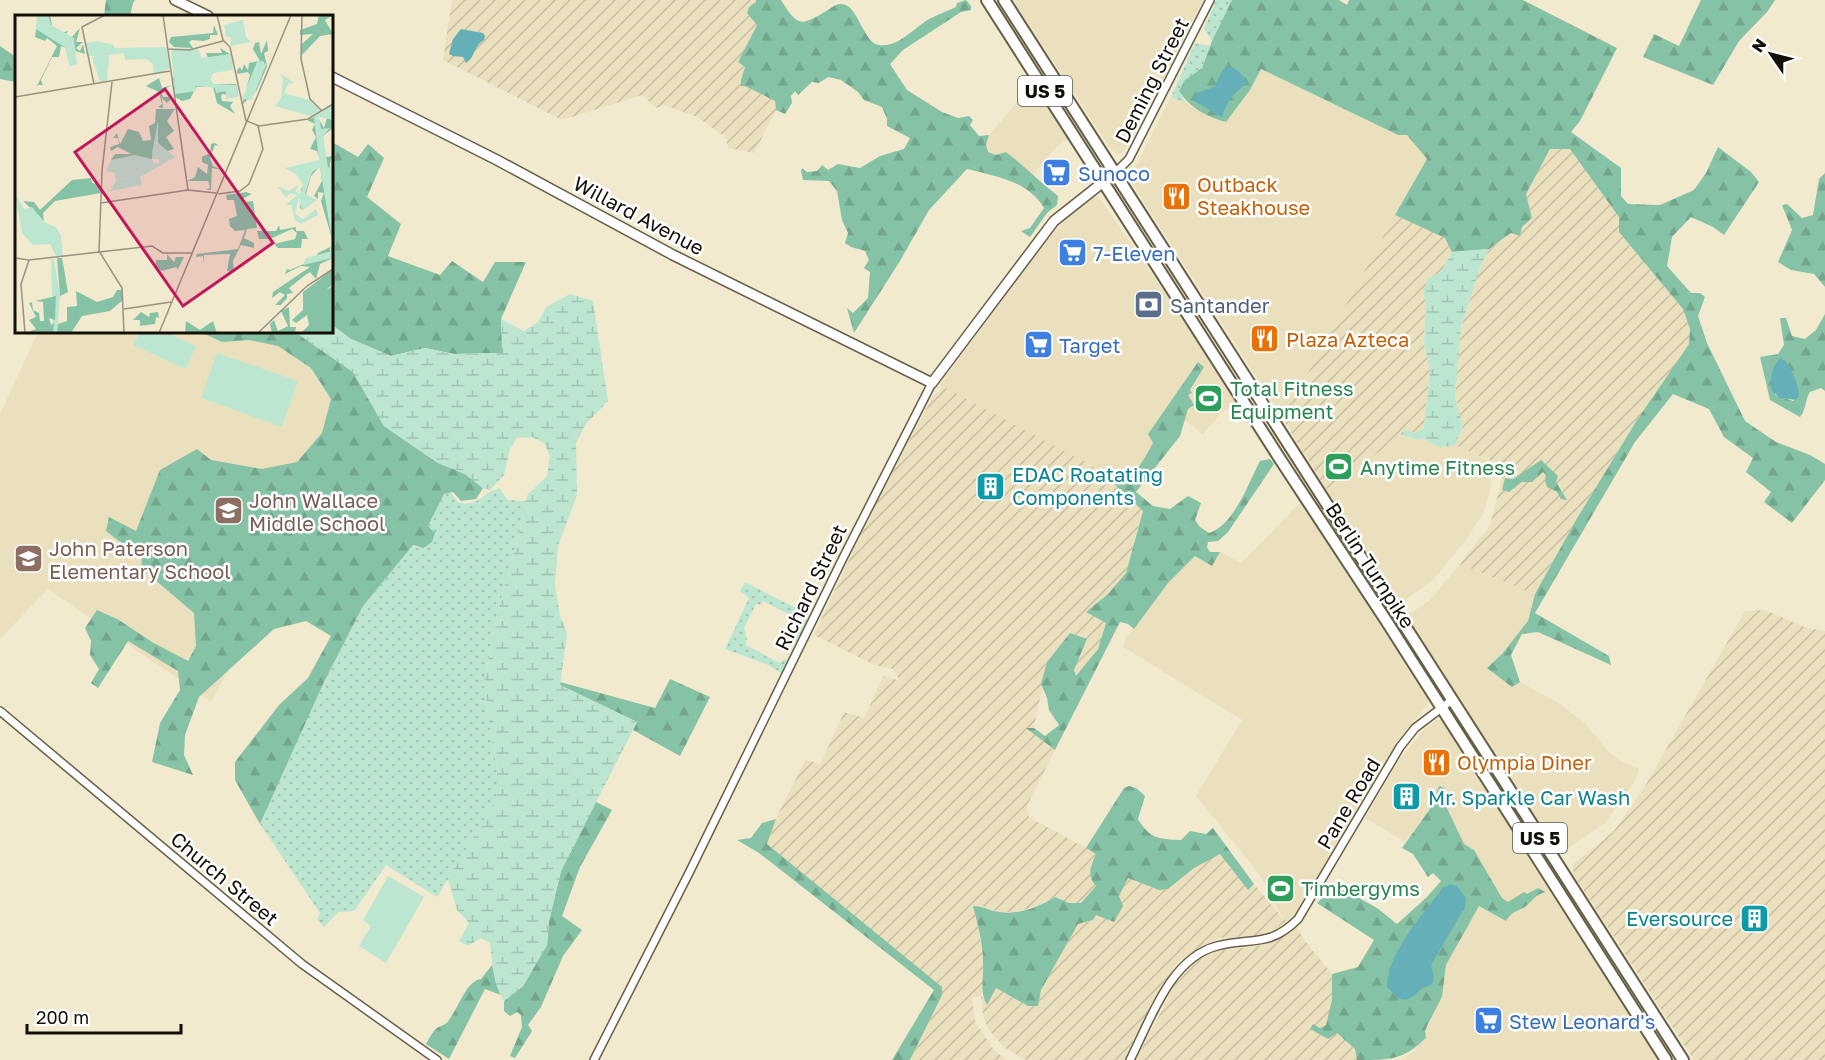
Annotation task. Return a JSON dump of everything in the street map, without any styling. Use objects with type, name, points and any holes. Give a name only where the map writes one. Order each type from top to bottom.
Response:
[{"type":"highway","name":"Berlin Turnpike","points":[[987,0],[1388,622],[1440,708],[1666,1060]]},
{"type":"highway","name":"Berlin Turnpike","points":[[1004,0],[1683,1060]]},
{"type":"highway","points":[[1209,344],[1221,336]]},
{"type":"highway","points":[[1314,510],[1325,500]]},
{"type":"main road","points":[[175,0],[206,15]]},
{"type":"main road","name":"Willard Avenue","points":[[333,78],[497,160],[673,255],[932,383]]},
{"type":"main road","name":"Richard Street","points":[[932,383],[1054,221],[1116,172]]},
{"type":"street","name":"Deming Street","points":[[1116,172],[1129,159],[1210,0]]},
{"type":"street","name":"Richard Street","points":[[594,1060],[932,383]]},
{"type":"street","name":"Pane Road","points":[[1130,1060],[1174,975],[1186,963],[1197,954],[1216,946],[1268,939],[1285,930],[1298,919],[1400,747],[1415,728],[1452,700]]},
{"type":"street","name":"Church Street","points":[[0,711],[302,964],[437,1060]]},
{"type":"shaded area","points":[[452,0],[756,0],[757,24],[739,62],[746,67],[741,80],[752,90],[775,101],[776,110],[754,153],[729,148],[724,136],[697,117],[665,105],[656,108],[642,95],[562,120],[443,60]]},
{"type":"shaded area","points":[[1013,0],[1203,0],[1125,149],[1118,154],[1111,150]]},
{"type":"shaded area","points":[[1261,69],[1398,135],[1407,135],[1427,159],[1313,365],[1298,388],[1275,406],[1129,179],[1171,97],[1212,118],[1226,122],[1250,90]]},
{"type":"shaded area","points":[[1035,85],[1068,139],[1056,147],[1027,184],[988,154],[986,145],[989,135],[1022,97],[1034,89]]},
{"type":"shaded area","points":[[1550,149],[1570,149],[1619,217],[1619,232],[1683,309],[1690,329],[1689,344],[1637,420],[1576,520],[1535,594],[1460,564],[1490,525],[1505,467],[1455,445],[1463,426],[1455,398],[1461,327],[1481,265],[1489,249],[1532,218],[1526,194]],"holes":[[[1541,461],[1566,499],[1561,498],[1557,492],[1547,487],[1546,475],[1543,472],[1522,482],[1505,478],[1513,479]]]},
{"type":"shaded area","points":[[1098,196],[1241,403],[1223,411],[1203,434],[1184,420],[1188,409],[1188,395],[1204,367],[1198,362],[1149,432],[1153,443],[1144,459],[1137,469],[1121,480],[1110,480],[1089,464],[939,386],[1045,241],[1085,200]]},
{"type":"shaded area","points":[[1395,215],[1446,238],[1452,252],[1441,272],[1428,279],[1423,292],[1426,302],[1424,343],[1430,371],[1424,428],[1415,433],[1406,430],[1328,492],[1275,406],[1298,388],[1313,365]]},
{"type":"shaded area","name":"John Wallace Middle School","points":[[333,319],[386,353],[271,593],[211,702],[48,589],[0,639],[0,414],[38,333],[333,333]]},
{"type":"shaded area","points":[[944,387],[1089,464],[1143,510],[1126,573],[1108,594],[1086,612],[1106,623],[1098,649],[1076,677],[1074,670],[1086,640],[1047,662],[1034,728],[1027,728],[1055,750],[1027,806],[1029,817],[1097,854],[1091,866],[1096,886],[1081,903],[1069,903],[1055,897],[1042,905],[1017,912],[999,912],[982,906],[973,906],[979,929],[983,963],[982,996],[987,1004],[996,988],[1028,1006],[1038,1006],[1041,990],[1078,924],[1093,920],[1096,915],[1114,922],[1119,896],[1128,878],[1159,890],[1168,889],[1194,868],[1220,854],[1247,889],[1254,884],[1284,920],[1290,919],[1275,929],[1255,936],[1220,938],[1179,961],[1125,1060],[1027,1060],[1004,1047],[988,1029],[983,1015],[981,996],[972,998],[975,1021],[994,1050],[1007,1060],[910,1060],[942,995],[767,844],[777,816],[806,759],[820,765],[844,712],[864,718],[884,676],[900,681],[893,669],[875,665],[814,635],[872,511],[933,396]]},
{"type":"shaded area","points":[[1400,434],[1418,440],[1423,438],[1440,448],[1455,445],[1492,462],[1490,491],[1484,512],[1465,541],[1433,580],[1401,603],[1395,601],[1328,492]]},
{"type":"shaded area","points":[[1303,500],[1352,580],[1364,592],[1427,696],[1428,704],[1405,732],[1302,906],[1290,919],[1284,920],[1260,875],[1196,796],[1242,720],[1123,647],[1127,635],[1168,583],[1195,556],[1212,566],[1220,552],[1241,563]]},
{"type":"shaded area","points":[[1460,564],[1535,594],[1528,621],[1502,654],[1512,687],[1520,682],[1557,702],[1586,724],[1609,752],[1621,761],[1639,769],[1635,781],[1605,823],[1568,848],[1551,842],[1406,616],[1430,600]]},
{"type":"shaded area","points":[[1765,610],[1807,628],[1825,631],[1825,1060],[1694,1060],[1574,875],[1572,865],[1614,831],[1644,788],[1745,611]]},
{"type":"shaded area","points":[[1448,719],[1663,1060],[1401,1060],[1416,1050],[1442,997],[1446,965],[1479,905],[1502,898],[1474,850],[1464,844],[1449,815],[1430,809],[1405,842],[1365,818],[1399,760],[1424,729],[1436,720]]},
{"type":"shaded area","points":[[1296,925],[1304,940],[1332,974],[1332,1000],[1326,1026],[1310,1029],[1336,1033],[1355,1049],[1357,1060],[1136,1060],[1175,985],[1191,964],[1217,951],[1263,945],[1282,937]]},
{"type":"green space","points":[[106,0],[135,0],[130,15],[104,15]]},
{"type":"green space","points":[[756,0],[781,0],[792,16],[801,22],[812,19],[837,5],[846,5],[856,15],[873,42],[886,45],[900,40],[931,18],[966,0],[971,10],[961,12],[903,50],[890,64],[907,90],[942,112],[958,118],[969,116],[973,120],[970,125],[979,136],[989,135],[986,145],[988,152],[996,155],[1006,152],[1058,196],[1057,205],[1047,213],[1030,237],[1021,231],[1030,228],[1044,208],[1037,199],[1010,181],[967,169],[929,210],[854,333],[847,308],[853,313],[868,298],[870,272],[864,268],[869,260],[865,251],[845,243],[848,233],[842,220],[837,191],[829,181],[803,180],[801,171],[802,168],[807,172],[817,171],[822,165],[828,170],[838,164],[860,168],[880,156],[904,149],[910,138],[887,126],[882,107],[864,100],[858,92],[841,80],[828,77],[819,83],[812,82],[798,95],[795,91],[791,96],[792,103],[785,114],[776,110],[775,101],[741,86],[745,67],[738,62],[757,25],[747,13]]},
{"type":"green space","points":[[1216,0],[1232,0],[1212,41],[1204,29]]},
{"type":"green space","points":[[1232,0],[1339,0],[1347,5],[1349,0],[1523,0],[1617,48],[1580,121],[1571,132],[1621,168],[1621,196],[1628,204],[1660,205],[1694,190],[1706,173],[1718,147],[1751,172],[1759,182],[1724,235],[1691,217],[1672,237],[1667,266],[1691,293],[1700,293],[1705,297],[1698,316],[1707,343],[1745,421],[1776,442],[1810,455],[1825,464],[1825,480],[1792,523],[1764,502],[1771,492],[1746,472],[1753,458],[1724,437],[1709,409],[1673,394],[1635,442],[1535,613],[1609,656],[1611,665],[1538,632],[1522,634],[1511,655],[1520,682],[1512,687],[1487,668],[1502,654],[1528,621],[1535,594],[1576,520],[1637,420],[1689,344],[1690,329],[1683,309],[1619,232],[1619,217],[1570,149],[1550,149],[1526,194],[1532,218],[1522,227],[1520,236],[1511,233],[1489,249],[1452,252],[1445,238],[1395,215],[1427,159],[1407,135],[1398,135],[1261,69],[1250,90],[1226,122],[1200,111],[1179,91],[1185,80],[1202,68]]},
{"type":"green space","points":[[1701,0],[1775,0],[1767,12],[1739,41],[1713,85],[1643,57],[1654,34],[1679,46]]},
{"type":"green space","points":[[1195,43],[1210,46],[1202,68],[1185,80],[1179,91],[1186,103],[1171,97]]},
{"type":"green space","points":[[0,46],[15,56],[15,82],[0,79]]},
{"type":"green space","points":[[333,143],[358,157],[368,144],[384,158],[367,197],[401,224],[388,256],[440,275],[452,261],[483,282],[495,262],[526,262],[501,319],[503,353],[454,354],[425,348],[391,356],[351,339],[333,326]]},
{"type":"green space","points":[[1825,173],[1825,287],[1814,274],[1791,270],[1778,262],[1792,230],[1782,205],[1787,204],[1802,218],[1813,215],[1819,179]]},
{"type":"green space","points":[[1489,249],[1481,265],[1461,327],[1455,398],[1463,426],[1455,445],[1440,448],[1423,438],[1418,440],[1400,434],[1406,430],[1415,433],[1424,428],[1430,371],[1424,343],[1426,303],[1423,292],[1428,278],[1441,272],[1452,252]]},
{"type":"green space","points":[[570,294],[593,301],[608,401],[586,424],[576,443],[577,495],[558,546],[555,585],[560,615],[567,634],[560,685],[637,722],[561,871],[549,921],[547,945],[523,986],[504,1001],[495,981],[490,943],[481,938],[468,946],[459,941],[469,923],[457,910],[448,879],[497,798],[497,766],[484,682],[498,610],[523,519],[525,501],[528,494],[547,476],[550,456],[544,443],[532,437],[517,438],[510,449],[504,475],[490,490],[483,488],[465,474],[438,463],[384,426],[353,372],[296,333],[333,333],[333,326],[351,339],[391,356],[425,348],[454,354],[502,353],[501,319],[524,331],[538,322],[546,307]]},
{"type":"green space","points":[[1825,314],[1825,391],[1821,388],[1810,392],[1800,417],[1770,400],[1760,357],[1778,354],[1784,345],[1780,318],[1786,318],[1792,336],[1805,339],[1816,330]],"holes":[[[1783,359],[1798,388],[1798,398],[1793,401],[1775,395]]]},
{"type":"green space","points":[[139,333],[167,333],[196,346],[186,369],[133,345]]},
{"type":"green space","points":[[296,333],[353,372],[384,426],[438,463],[465,474],[483,488],[476,499],[461,501],[453,492],[444,494],[428,526],[435,533],[432,542],[423,548],[413,545],[363,606],[324,682],[260,824],[235,780],[235,762],[279,705],[308,678],[331,636],[306,621],[274,629],[199,697],[185,735],[184,755],[193,775],[152,762],[160,723],[180,690],[178,671],[128,641],[98,688],[91,683],[99,669],[90,655],[91,641],[85,628],[97,610],[119,620],[152,642],[188,661],[196,646],[194,613],[141,568],[142,559],[106,531],[109,517],[136,531],[160,470],[197,449],[211,460],[262,469],[297,462],[322,433],[331,399],[311,368],[278,346],[249,340],[222,342],[205,334]]},
{"type":"green space","points":[[217,353],[298,381],[282,427],[201,398]]},
{"type":"green space","points":[[1198,362],[1204,367],[1190,390],[1192,393],[1188,395],[1194,405],[1188,409],[1180,436],[1136,492],[1153,506],[1170,509],[1188,496],[1201,503],[1195,520],[1209,533],[1218,529],[1233,513],[1260,461],[1270,459],[1274,464],[1228,532],[1218,541],[1208,542],[1207,547],[1210,552],[1220,552],[1212,566],[1195,556],[1168,583],[1134,629],[1120,622],[1055,750],[1026,728],[1034,728],[1045,736],[1059,725],[1049,710],[1041,684],[1047,662],[1070,633],[1087,639],[1074,670],[1076,676],[1098,649],[1106,623],[1086,612],[1108,594],[1126,573],[1143,511],[1110,480],[1126,477],[1137,469],[1153,443],[1148,434]]},
{"type":"green space","points":[[1541,460],[1558,476],[1556,482],[1567,500],[1561,499],[1557,492],[1547,487],[1546,475],[1543,472],[1532,482],[1522,482],[1509,492],[1502,490],[1505,478],[1513,479]]},
{"type":"green space","points":[[499,488],[508,500],[525,501],[523,519],[498,610],[484,682],[497,766],[498,798],[437,897],[386,865],[354,911],[338,912],[324,927],[317,920],[320,913],[260,824],[324,682],[363,606],[411,546],[423,548],[428,526],[444,494],[451,493],[459,503],[472,503]]},
{"type":"green space","points":[[745,582],[806,613],[808,621],[806,629],[796,643],[793,640],[799,625],[793,622],[792,616],[763,601],[760,605],[756,604],[744,628],[747,638],[746,645],[780,663],[784,659],[787,660],[788,664],[782,674],[768,665],[725,649],[749,598],[740,591]]},
{"type":"green space","points":[[670,679],[710,697],[680,756],[633,730],[637,722],[560,685],[560,682],[655,708]]},
{"type":"green space","points":[[1129,786],[1136,788],[1145,796],[1138,819],[1147,831],[1155,837],[1181,840],[1190,831],[1206,834],[1213,828],[1254,884],[1248,890],[1220,854],[1194,868],[1168,889],[1159,890],[1128,878],[1119,896],[1123,906],[1114,922],[1096,915],[1093,920],[1078,924],[1041,990],[1038,1006],[1028,1006],[996,988],[987,1005],[982,990],[981,942],[973,906],[1007,913],[1029,909],[1055,897],[1069,903],[1081,903],[1096,886],[1090,874],[1096,854],[1086,848],[1124,788]]},
{"type":"green space","points":[[1439,786],[1445,788],[1441,802],[1445,804],[1464,844],[1474,850],[1502,898],[1508,902],[1524,892],[1527,894],[1538,888],[1545,892],[1513,913],[1506,921],[1479,906],[1446,965],[1442,997],[1425,1031],[1426,1038],[1403,1055],[1379,1060],[1357,1060],[1355,1049],[1337,1033],[1328,1039],[1310,1029],[1313,1024],[1320,1028],[1326,1025],[1332,1000],[1332,974],[1358,967],[1374,940],[1317,903],[1326,894],[1345,890],[1377,908],[1397,924],[1427,897],[1441,881],[1433,873],[1428,877],[1413,854],[1402,848],[1430,809]]},
{"type":"green space","points":[[596,802],[612,810],[580,867],[562,916],[582,930],[563,956],[541,1007],[528,1025],[532,1031],[515,1058],[510,1056],[522,1027],[521,1015],[517,1012],[510,1016],[504,1011],[504,1001],[523,986],[547,945],[549,921],[561,871]]},
{"type":"green space","points":[[776,819],[767,844],[942,987],[942,995],[910,1060],[892,1060],[934,990],[759,853],[737,840],[751,838],[762,823]]},
{"type":"green space","points":[[388,876],[424,897],[386,963],[359,946],[371,926],[363,920]]},
{"type":"green space","points":[[492,965],[501,995],[485,989],[449,1059],[426,1044],[437,1028],[448,1022],[471,984],[481,979]]},
{"type":"water","points":[[461,29],[483,33],[485,36],[466,63],[463,57],[449,54],[453,39]]},
{"type":"water","points":[[1227,66],[1239,72],[1247,83],[1238,90],[1226,106],[1222,117],[1194,101],[1197,93],[1214,87]]},
{"type":"water","points":[[1781,358],[1788,364],[1796,380],[1799,396],[1796,400],[1780,398],[1772,391],[1772,373]]},
{"type":"water","points":[[1450,884],[1457,886],[1466,898],[1465,907],[1431,965],[1433,982],[1414,996],[1405,1000],[1398,998],[1387,987],[1393,961],[1416,922],[1443,888]]},
{"type":"place","name":"Sunoco","points":[[1057,173]]},
{"type":"place","name":"Outback Steakhouse","points":[[1176,196]]},
{"type":"place","name":"7-Eleven","points":[[1072,253]]},
{"type":"place","name":"Santander","points":[[1149,305]]},
{"type":"place","name":"Plaza Azteca","points":[[1265,339]]},
{"type":"place","name":"Target","points":[[1038,345]]},
{"type":"place","name":"Total Fitness Equipment","points":[[1209,399]]},
{"type":"place","name":"Anytime Fitness","points":[[1339,467]]},
{"type":"place","name":"EDAC Roatating Components","points":[[991,486]]},
{"type":"place","name":"John Wallace Middle School","points":[[228,511]]},
{"type":"place","name":"John Paterson Elementary School","points":[[28,559]]},
{"type":"place","name":"Olympia Diner","points":[[1436,762]]},
{"type":"place","name":"Mr. Sparkle Car Wash","points":[[1407,797]]},
{"type":"place","name":"Timbergyms","points":[[1280,888]]},
{"type":"place","name":"Eversource","points":[[1754,918]]},
{"type":"place","name":"Stew Leonard's","points":[[1488,1021]]}]
